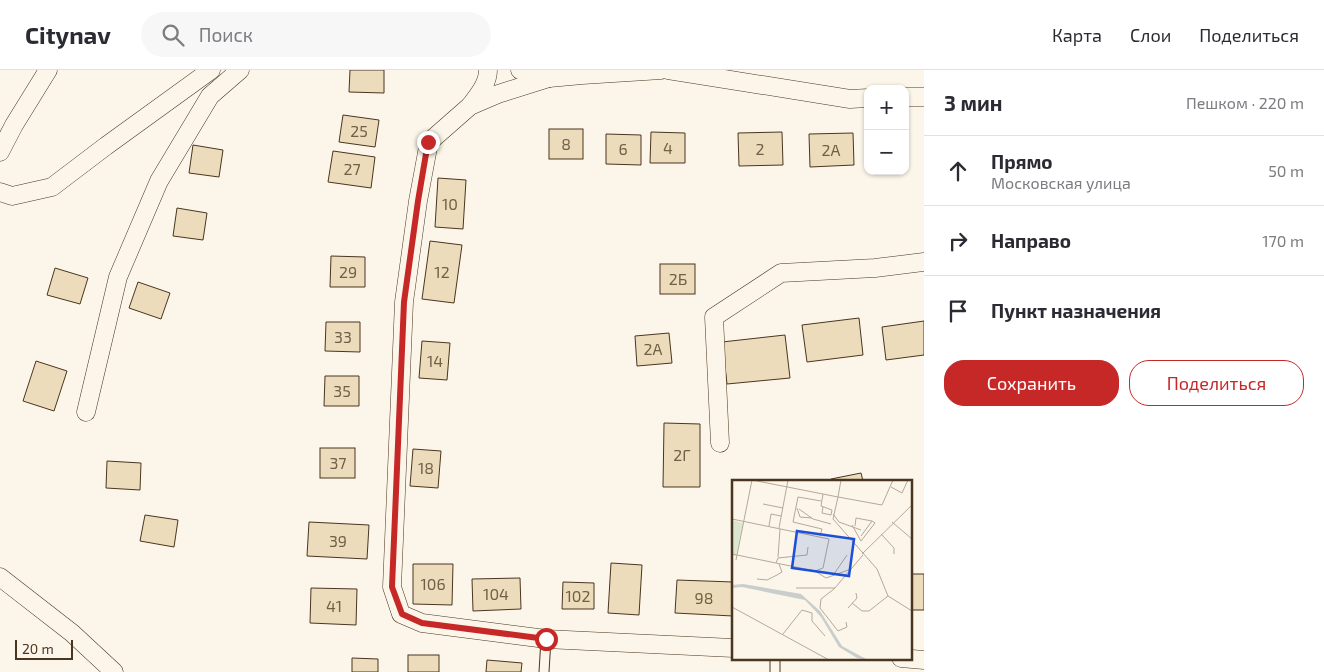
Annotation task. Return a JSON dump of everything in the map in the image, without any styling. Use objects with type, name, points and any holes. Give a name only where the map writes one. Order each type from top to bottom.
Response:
[{"type":"street","points":[[0,152],[48,70]]},
{"type":"street","points":[[0,192],[12,196],[52,187],[212,70]]},
{"type":"street","points":[[86,412],[118,277],[159,181],[210,96],[240,70]]},
{"type":"street","points":[[488,70],[483,88],[470,106],[428,142],[414,229],[404,302],[392,587],[402,614],[422,623],[546,639],[732,648]]},
{"type":"street","points":[[520,70],[550,78]]},
{"type":"street","points":[[470,106],[498,94],[550,78],[661,70]]},
{"type":"street","points":[[668,70],[850,99],[864,98]]},
{"type":"street","points":[[909,97],[924,97]]},
{"type":"street","points":[[720,443],[714,317],[781,273],[875,268],[924,262]]},
{"type":"street","points":[[0,577],[72,633],[114,672]]},
{"type":"lane","points":[[544,672],[546,639]]},
{"type":"building","points":[[350,70],[384,70],[384,93],[349,92]]},
{"type":"building","points":[[343,115],[379,120],[375,147],[339,142]]},
{"type":"building","points":[[549,129],[583,129],[583,159],[549,159]]},
{"type":"building","points":[[651,132],[685,133],[685,163],[650,163]]},
{"type":"building","points":[[782,132],[783,165],[739,166],[738,133]]},
{"type":"building","points":[[853,133],[854,165],[810,167],[809,134]]},
{"type":"building","points":[[606,134],[641,135],[641,165],[606,164]]},
{"type":"building","points":[[193,145],[223,150],[219,177],[189,173]]},
{"type":"building","points":[[333,151],[375,157],[371,188],[328,182]]},
{"type":"building","points":[[438,178],[466,180],[463,229],[435,227]]},
{"type":"building","points":[[177,208],[207,213],[203,240],[173,236]]},
{"type":"building","points":[[430,241],[462,245],[454,303],[422,299]]},
{"type":"building","points":[[331,256],[365,257],[365,287],[330,287]]},
{"type":"building","points":[[660,264],[695,264],[695,294],[660,294]]},
{"type":"building","points":[[55,268],[88,278],[80,304],[47,295]]},
{"type":"building","points":[[138,282],[170,293],[161,319],[129,308]]},
{"type":"building","points":[[859,318],[863,355],[807,362],[802,325]]},
{"type":"building","points":[[924,321],[924,355],[886,360],[882,327]]},
{"type":"building","points":[[326,322],[360,322],[360,352],[325,351]]},
{"type":"building","points":[[669,333],[672,363],[637,366],[635,336]]},
{"type":"building","points":[[785,335],[790,378],[727,384],[722,342]]},
{"type":"building","points":[[422,341],[450,343],[447,380],[419,378]]},
{"type":"building","points":[[36,361],[67,371],[54,411],[23,401]]},
{"type":"building","points":[[325,376],[359,376],[359,406],[324,406]]},
{"type":"building","points":[[664,423],[700,424],[700,487],[663,487]]},
{"type":"building","points":[[320,448],[355,448],[355,478],[320,478]]},
{"type":"building","points":[[413,449],[441,451],[438,488],[410,486]]},
{"type":"building","points":[[107,461],[141,463],[140,490],[106,488]]},
{"type":"building","points":[[861,473],[863,480],[831,480]]},
{"type":"building","points":[[145,515],[178,520],[174,547],[140,541]]},
{"type":"building","points":[[309,522],[369,525],[367,559],[307,556]]},
{"type":"building","points":[[611,563],[642,565],[639,615],[608,613]]},
{"type":"building","points":[[413,564],[453,564],[452,605],[413,604]]},
{"type":"building","points":[[912,574],[924,574],[924,610],[912,610]]},
{"type":"building","points":[[520,578],[521,609],[473,611],[472,579]]},
{"type":"building","points":[[677,580],[732,582],[732,616],[675,613]]},
{"type":"building","points":[[563,582],[594,583],[594,609],[562,609]]},
{"type":"building","points":[[311,588],[357,589],[356,625],[310,623]]},
{"type":"building","points":[[408,655],[439,655],[439,672],[408,672]]},
{"type":"building","points":[[352,658],[378,659],[378,672],[352,672]]},
{"type":"building","points":[[487,660],[522,663],[521,672],[486,672]]},
{"type":"route","points":[[428,142],[404,302],[392,587],[402,614],[422,623],[546,639]]}]
